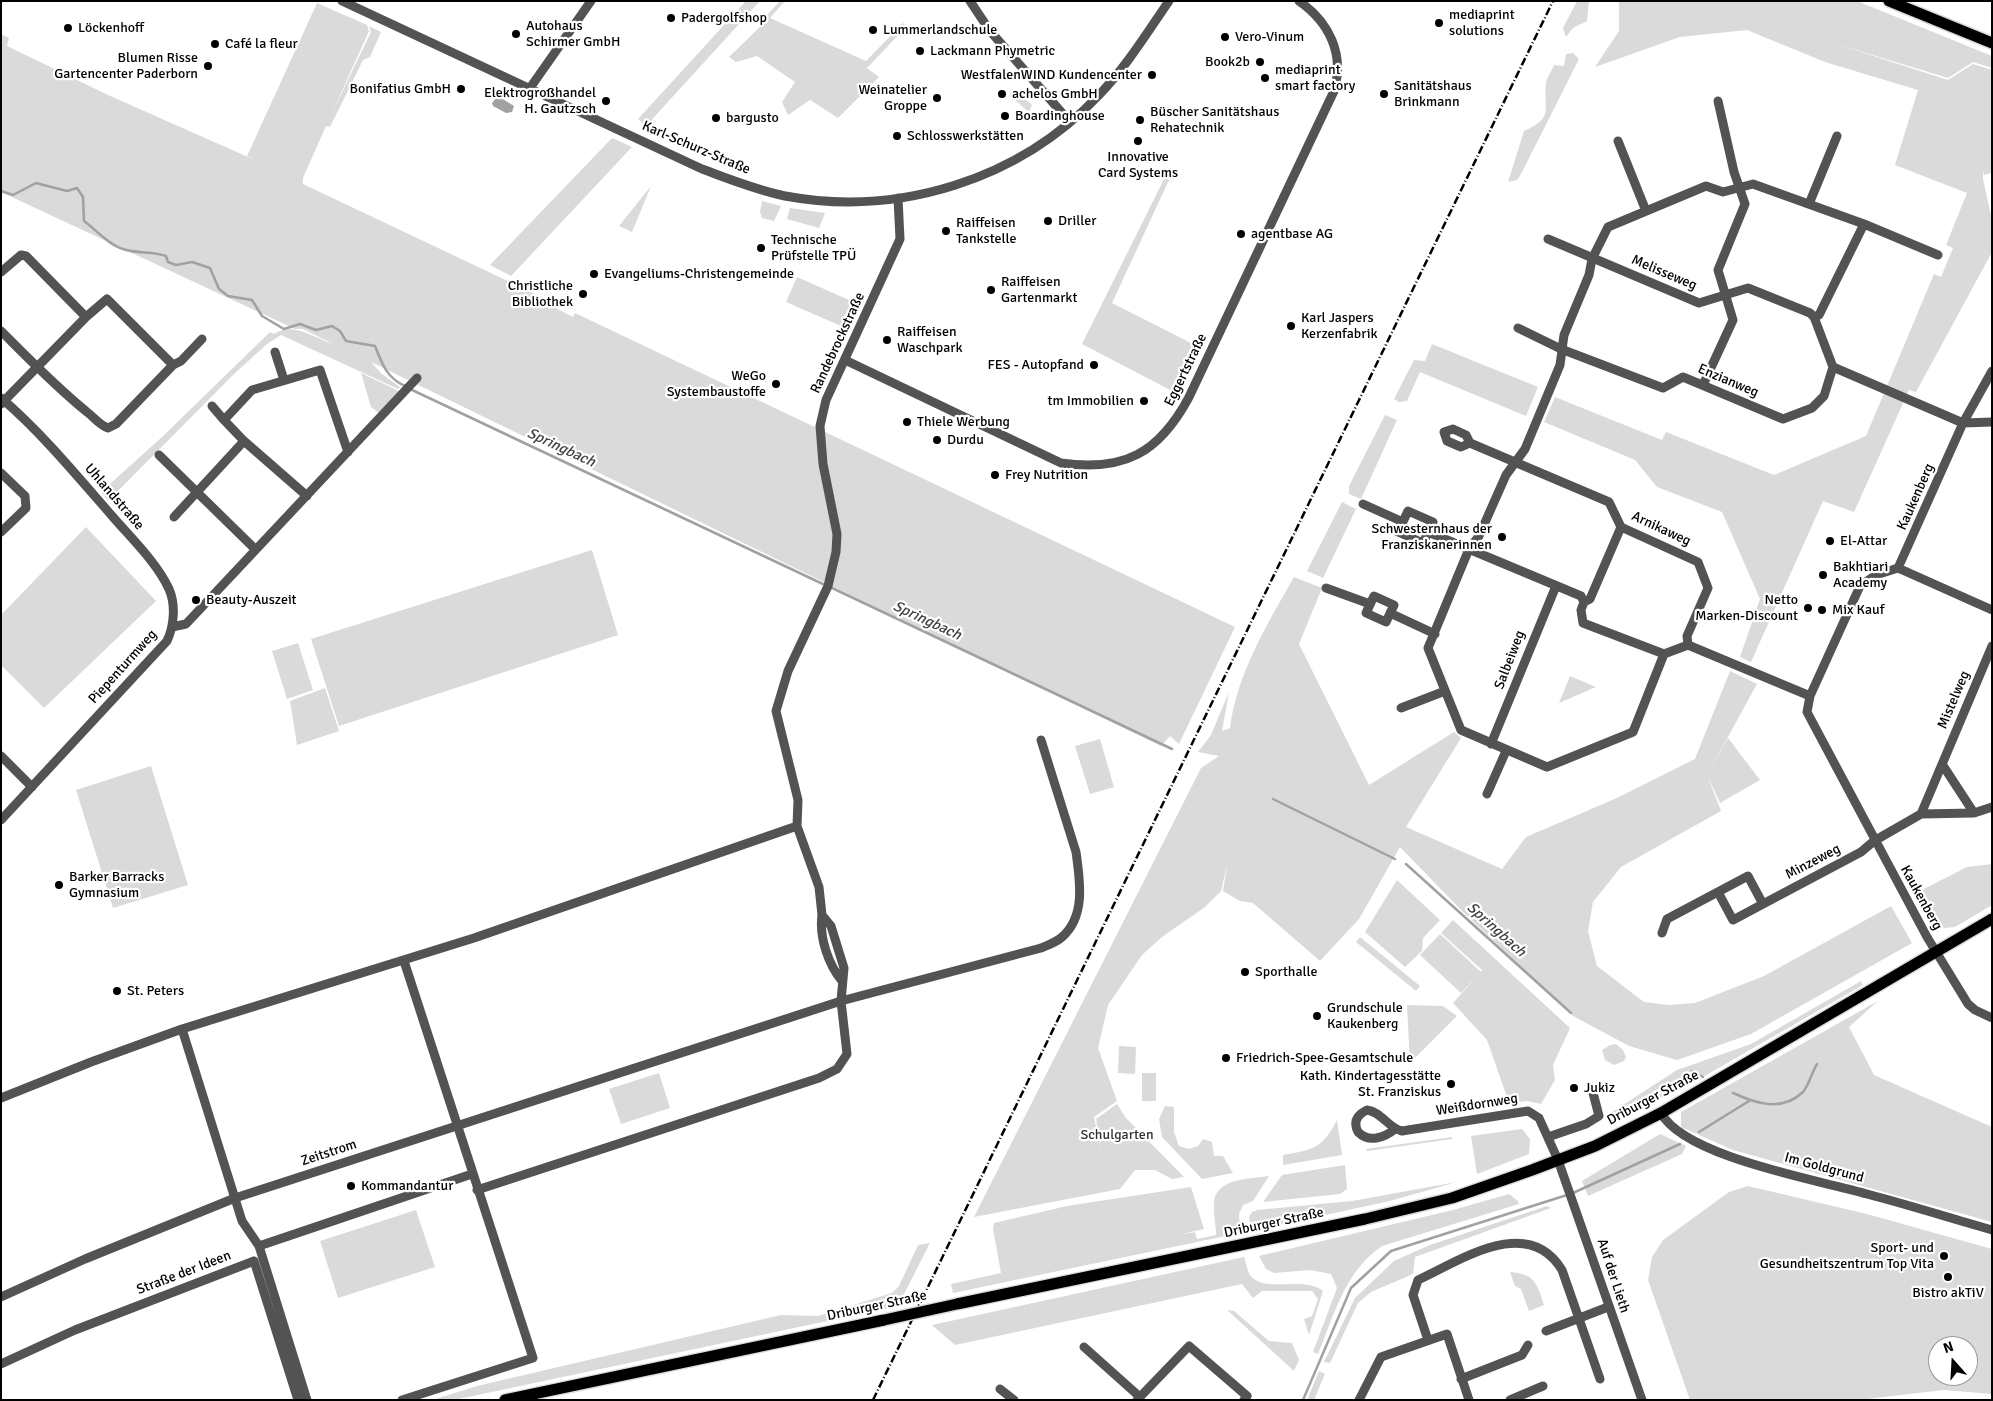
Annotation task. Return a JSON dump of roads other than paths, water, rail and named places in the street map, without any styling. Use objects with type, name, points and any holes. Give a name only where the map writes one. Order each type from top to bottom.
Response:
[{"type":"main road","points":[[1889,1],[1992,43]]},
{"type":"main road","name":"Driburger Straße","points":[[505,1400],[1365,1219],[1452,1198],[1595,1146],[1661,1113],[1992,919]]},
{"type":"street","name":"Karl-Schurz-Straße","points":[[342,1],[702,169],[761,190],[819,201],[898,198],[952,187],[998,170],[1031,151],[1070,122],[1116,76],[1169,1]]},
{"type":"street","points":[[530,88],[591,1]]},
{"type":"street","points":[[970,1],[990,31],[1070,122]]},
{"type":"street","name":"Eggertstraße","points":[[845,360],[1061,462],[1082,466],[1114,463],[1137,455],[1153,446],[1166,434],[1189,398],[1334,91],[1337,64],[1334,42],[1313,10],[1299,1]]},
{"type":"street","points":[[1703,385],[1733,320],[1718,270],[1745,204],[1739,188],[1718,101]]},
{"type":"street","points":[[1808,204],[1837,136]]},
{"type":"street","points":[[1618,141],[1646,211]]},
{"type":"street","points":[[1664,654],[1633,732],[1550,767],[1506,751],[1461,730],[1428,648],[1469,549],[1479,536],[1506,475],[1514,461],[1525,449],[1560,365],[1564,335],[1589,275],[1592,259],[1608,227],[1706,186],[1723,192],[1753,184],[1864,224],[1938,255]]},
{"type":"street","name":"Randebrockstraße","points":[[797,826],[798,800],[776,710],[788,671],[827,588],[836,552],[837,534],[823,464],[820,426],[826,400],[900,239],[898,198]]},
{"type":"street","points":[[1864,224],[1819,314],[1814,317],[1832,367],[1963,423],[1992,422]]},
{"type":"street","points":[[1548,239],[1592,259]]},
{"type":"street","points":[[1,272],[17,257],[26,256],[86,316]]},
{"type":"street","name":"Melisseweg","points":[[1592,259],[1699,303],[1748,288],[1810,313],[1814,317]]},
{"type":"street","name":"Uhlandstraße","points":[[172,627],[172,600],[168,588],[158,572],[72,470],[2,401],[86,316],[107,299],[173,365]]},
{"type":"street","name":"Enzianweg","points":[[1518,328],[1561,349],[1663,388],[1683,377],[1783,419],[1812,408],[1824,396],[1832,367]]},
{"type":"street","points":[[1,331],[68,398],[102,426],[108,428],[116,424],[173,365],[181,361],[202,339]]},
{"type":"street","points":[[275,352],[284,380]]},
{"type":"street","points":[[224,420],[252,390],[320,370],[348,452]]},
{"type":"street","name":"Kaukenberg","points":[[1992,371],[1963,423],[1898,568],[1876,575],[1860,586],[1810,696],[1807,712],[1874,841],[1936,952],[1972,1009],[1992,1018]]},
{"type":"street","name":"Piepenturmweg","points":[[1,820],[167,641],[172,627],[186,624],[411,385]]},
{"type":"street","points":[[212,406],[244,441],[307,496]]},
{"type":"street","points":[[174,517],[244,441]]},
{"type":"street","name":"Arnikaweg","points":[[1470,443],[1609,502],[1621,527],[1698,562],[1708,588],[1687,636],[1688,645]]},
{"type":"street","points":[[159,455],[255,549]]},
{"type":"street","points":[[1,474],[25,496],[26,508],[1,532]]},
{"type":"street","points":[[1363,504],[1403,522]]},
{"type":"street","points":[[1408,511],[1433,522],[1428,532],[1423,543],[1398,532],[1408,511]]},
{"type":"street","points":[[1621,527],[1590,599],[1584,602],[1581,610],[1583,623],[1664,654],[1688,645],[1810,696]]},
{"type":"street","points":[[1428,532],[1581,596],[1584,602]]},
{"type":"street","points":[[1898,568],[1992,610]]},
{"type":"street","name":"Salbeiweg","points":[[1491,744],[1556,586]]},
{"type":"street","points":[[1326,588],[1370,604],[1374,596],[1394,605],[1390,613],[1435,634]]},
{"type":"street","name":"Mistelweg","points":[[1921,814],[1992,646]]},
{"type":"street","points":[[1401,708],[1444,691]]},
{"type":"street","name":"Zeitstrom","points":[[1,1297],[85,1258],[235,1198],[840,1001],[1042,948],[1062,938],[1074,922],[1080,892],[1076,852],[1041,740]]},
{"type":"street","points":[[1488,794],[1506,751]]},
{"type":"street","points":[[1,756],[32,787]]},
{"type":"street","points":[[1942,764],[1974,813]]},
{"type":"street","points":[[1874,841],[1921,814],[1974,813],[1992,807]]},
{"type":"street","points":[[1,1098],[91,1062],[182,1029],[404,961],[797,826],[819,887],[822,915],[831,926],[844,968],[840,1001],[847,1054],[837,1068],[829,1074],[477,1190]]},
{"type":"street","name":"Minzeweg","points":[[1718,892],[1733,920],[1861,852],[1874,841]]},
{"type":"street","points":[[1662,933],[1666,919],[1748,876],[1763,904]]},
{"type":"street","points":[[402,1400],[533,1358],[404,961]]},
{"type":"street","points":[[182,1029],[242,1221],[259,1246],[299,1387],[307,1400]]},
{"type":"street","points":[[1548,1137],[1586,1124],[1599,1116],[1592,1089]]},
{"type":"street","name":"Weißdornweg","points":[[1395,1130],[1429,1127],[1528,1111],[1539,1118],[1558,1160]]},
{"type":"street","name":"Im Goldgrund","points":[[1661,1113],[1665,1121],[1680,1134],[1733,1158],[1992,1230]]},
{"type":"street","name":"Auf der Lieth","points":[[1558,1160],[1640,1399]]},
{"type":"street","points":[[259,1246],[472,1174]]},
{"type":"street","points":[[1428,1340],[1413,1295],[1418,1280],[1491,1246],[1510,1242],[1526,1243],[1542,1249],[1556,1260],[1562,1270],[1600,1379]]},
{"type":"street","points":[[254,1260],[259,1246]]},
{"type":"street","name":"Straße der Ideen","points":[[1,1364],[75,1330],[254,1260],[299,1387]]},
{"type":"street","points":[[1546,1331],[1608,1307]]},
{"type":"street","points":[[1359,1400],[1381,1357],[1447,1334],[1469,1400]]},
{"type":"street","points":[[1461,1378],[1522,1355],[1528,1345]]},
{"type":"street","points":[[1084,1347],[1138,1398],[1189,1346],[1247,1396],[1244,1400]]},
{"type":"street","points":[[1510,1400],[1542,1386]]},
{"type":"street","points":[[298,1400],[299,1387]]},
{"type":"street","points":[[1000,1389],[1014,1400]]},
{"type":"waterway","name":"Springbach","points":[[1,191],[13,195],[36,183],[67,191],[77,188],[83,197],[84,221],[113,244],[128,251],[166,256],[168,262],[176,265],[192,262],[210,268],[219,289],[228,296],[252,300],[262,316],[284,329],[300,324],[316,330],[332,326],[340,331],[346,341],[375,346],[389,375],[405,386]]},
{"type":"waterway","name":"Springbach","points":[[410,389],[825,585]]},
{"type":"waterway","name":"Springbach","points":[[830,587],[1172,749]]},
{"type":"waterway","name":"Springbach","points":[[1273,799],[1395,859]]},
{"type":"waterway","name":"Springbach","points":[[1406,864],[1571,1013]]},
{"type":"waterway","name":"Springbach","points":[[1733,1093],[1760,1103],[1778,1104],[1787,1102],[1803,1092],[1817,1064]]},
{"type":"waterway","points":[[1692,1071],[1703,1077]]},
{"type":"waterway","points":[[1699,1132],[1749,1101]]},
{"type":"waterway","points":[[1573,1193],[1680,1144]]},
{"type":"waterway","points":[[1303,1400],[1351,1288],[1391,1251],[1567,1195]]},
{"type":"railway","points":[[873,1400],[1553,1]]},
{"type":"place","name":"Padergolfshop","points":[[671,18]]},
{"type":"place","name":"mediaprint solutions","points":[[1439,23]]},
{"type":"place","name":"Löckenhoff","points":[[68,28]]},
{"type":"place","name":"Lummerlandschule","points":[[873,30]]},
{"type":"place","name":"Autohaus Schirmer GmbH","points":[[516,34]]},
{"type":"place","name":"Vero-Vinum","points":[[1225,37]]},
{"type":"place","name":"Café la fleur","points":[[215,44]]},
{"type":"place","name":"Lackmann Phymetric","points":[[920,51]]},
{"type":"place","name":"Book2b","points":[[1260,62]]},
{"type":"place","name":"Blumen Risse Gartencenter Paderborn","points":[[208,66]]},
{"type":"place","name":"WestfalenWIND Kundencenter","points":[[1152,75]]},
{"type":"place","name":"mediaprint smart factory","points":[[1265,78]]},
{"type":"place","name":"Bonifatius GmbH","points":[[461,89]]},
{"type":"place","name":"achelos GmbH","points":[[1002,94]]},
{"type":"place","name":"Sanitätshaus Brinkmann","points":[[1384,94]]},
{"type":"place","name":"Weinatelier Groppe","points":[[937,98]]},
{"type":"place","name":"Elektrogroßhandel H. Gautzsch","points":[[606,101]]},
{"type":"place","name":"Boardinghouse","points":[[1005,116]]},
{"type":"place","name":"bargusto","points":[[716,118]]},
{"type":"place","name":"Büscher Sanitätshaus Rehatechnik","points":[[1140,120]]},
{"type":"place","name":"Schlosswerkstätten","points":[[897,136]]},
{"type":"place","name":"Innovative Card Systems","points":[[1138,141]]},
{"type":"place","name":"Driller","points":[[1048,221]]},
{"type":"place","name":"Raiffeisen Tankstelle","points":[[946,231]]},
{"type":"place","name":"agentbase AG","points":[[1241,234]]},
{"type":"place","name":"Technische Prüfstelle TPÜ","points":[[761,248]]},
{"type":"place","name":"Evangeliums-Christengemeinde","points":[[594,274]]},
{"type":"place","name":"Raiffeisen Gartenmarkt","points":[[991,290]]},
{"type":"place","name":"Christliche Bibliothek","points":[[583,294]]},
{"type":"place","name":"Karl Jaspers Kerzenfabrik","points":[[1291,326]]},
{"type":"place","name":"Raiffeisen Waschpark","points":[[887,340]]},
{"type":"place","name":"FES - Autopfand","points":[[1094,365]]},
{"type":"place","name":"WeGo Systembaustoffe","points":[[776,384]]},
{"type":"place","name":"tm Immobilien","points":[[1144,401]]},
{"type":"place","name":"Thiele Werbung","points":[[907,422]]},
{"type":"place","name":"Durdu","points":[[937,440]]},
{"type":"place","name":"Frey Nutrition","points":[[995,475]]},
{"type":"place","name":"Schwesternhaus der Franziskanerinnen","points":[[1502,537]]},
{"type":"place","name":"El-Attar","points":[[1830,541]]},
{"type":"place","name":"Bakhtiari Academy","points":[[1823,575]]},
{"type":"place","name":"Beauty-Auszeit","points":[[196,600]]},
{"type":"place","name":"Netto Marken-Discount","points":[[1808,608]]},
{"type":"place","name":"Mix Kauf","points":[[1822,610]]},
{"type":"place","name":"Barker Barracks Gymnasium","points":[[59,885]]},
{"type":"place","name":"Sporthalle","points":[[1245,972]]},
{"type":"place","name":"St. Peters","points":[[117,991]]},
{"type":"place","name":"Grundschule Kaukenberg","points":[[1317,1016]]},
{"type":"place","name":"Friedrich-Spee-Gesamtschule","points":[[1226,1058]]},
{"type":"place","name":"Kath. Kindertagesstätte St. Franziskus","points":[[1451,1084]]},
{"type":"place","name":"Jukiz","points":[[1574,1088]]},
{"type":"place","name":"Kommandantur","points":[[351,1186]]},
{"type":"place","name":"Sport- und Gesundheitszentrum Top Vita","points":[[1944,1256]]},
{"type":"place","name":"Bistro akTiV","points":[[1948,1277]]},
{"type":"park label","name":"Schulgarten","points":[[1117,1135]]}]
